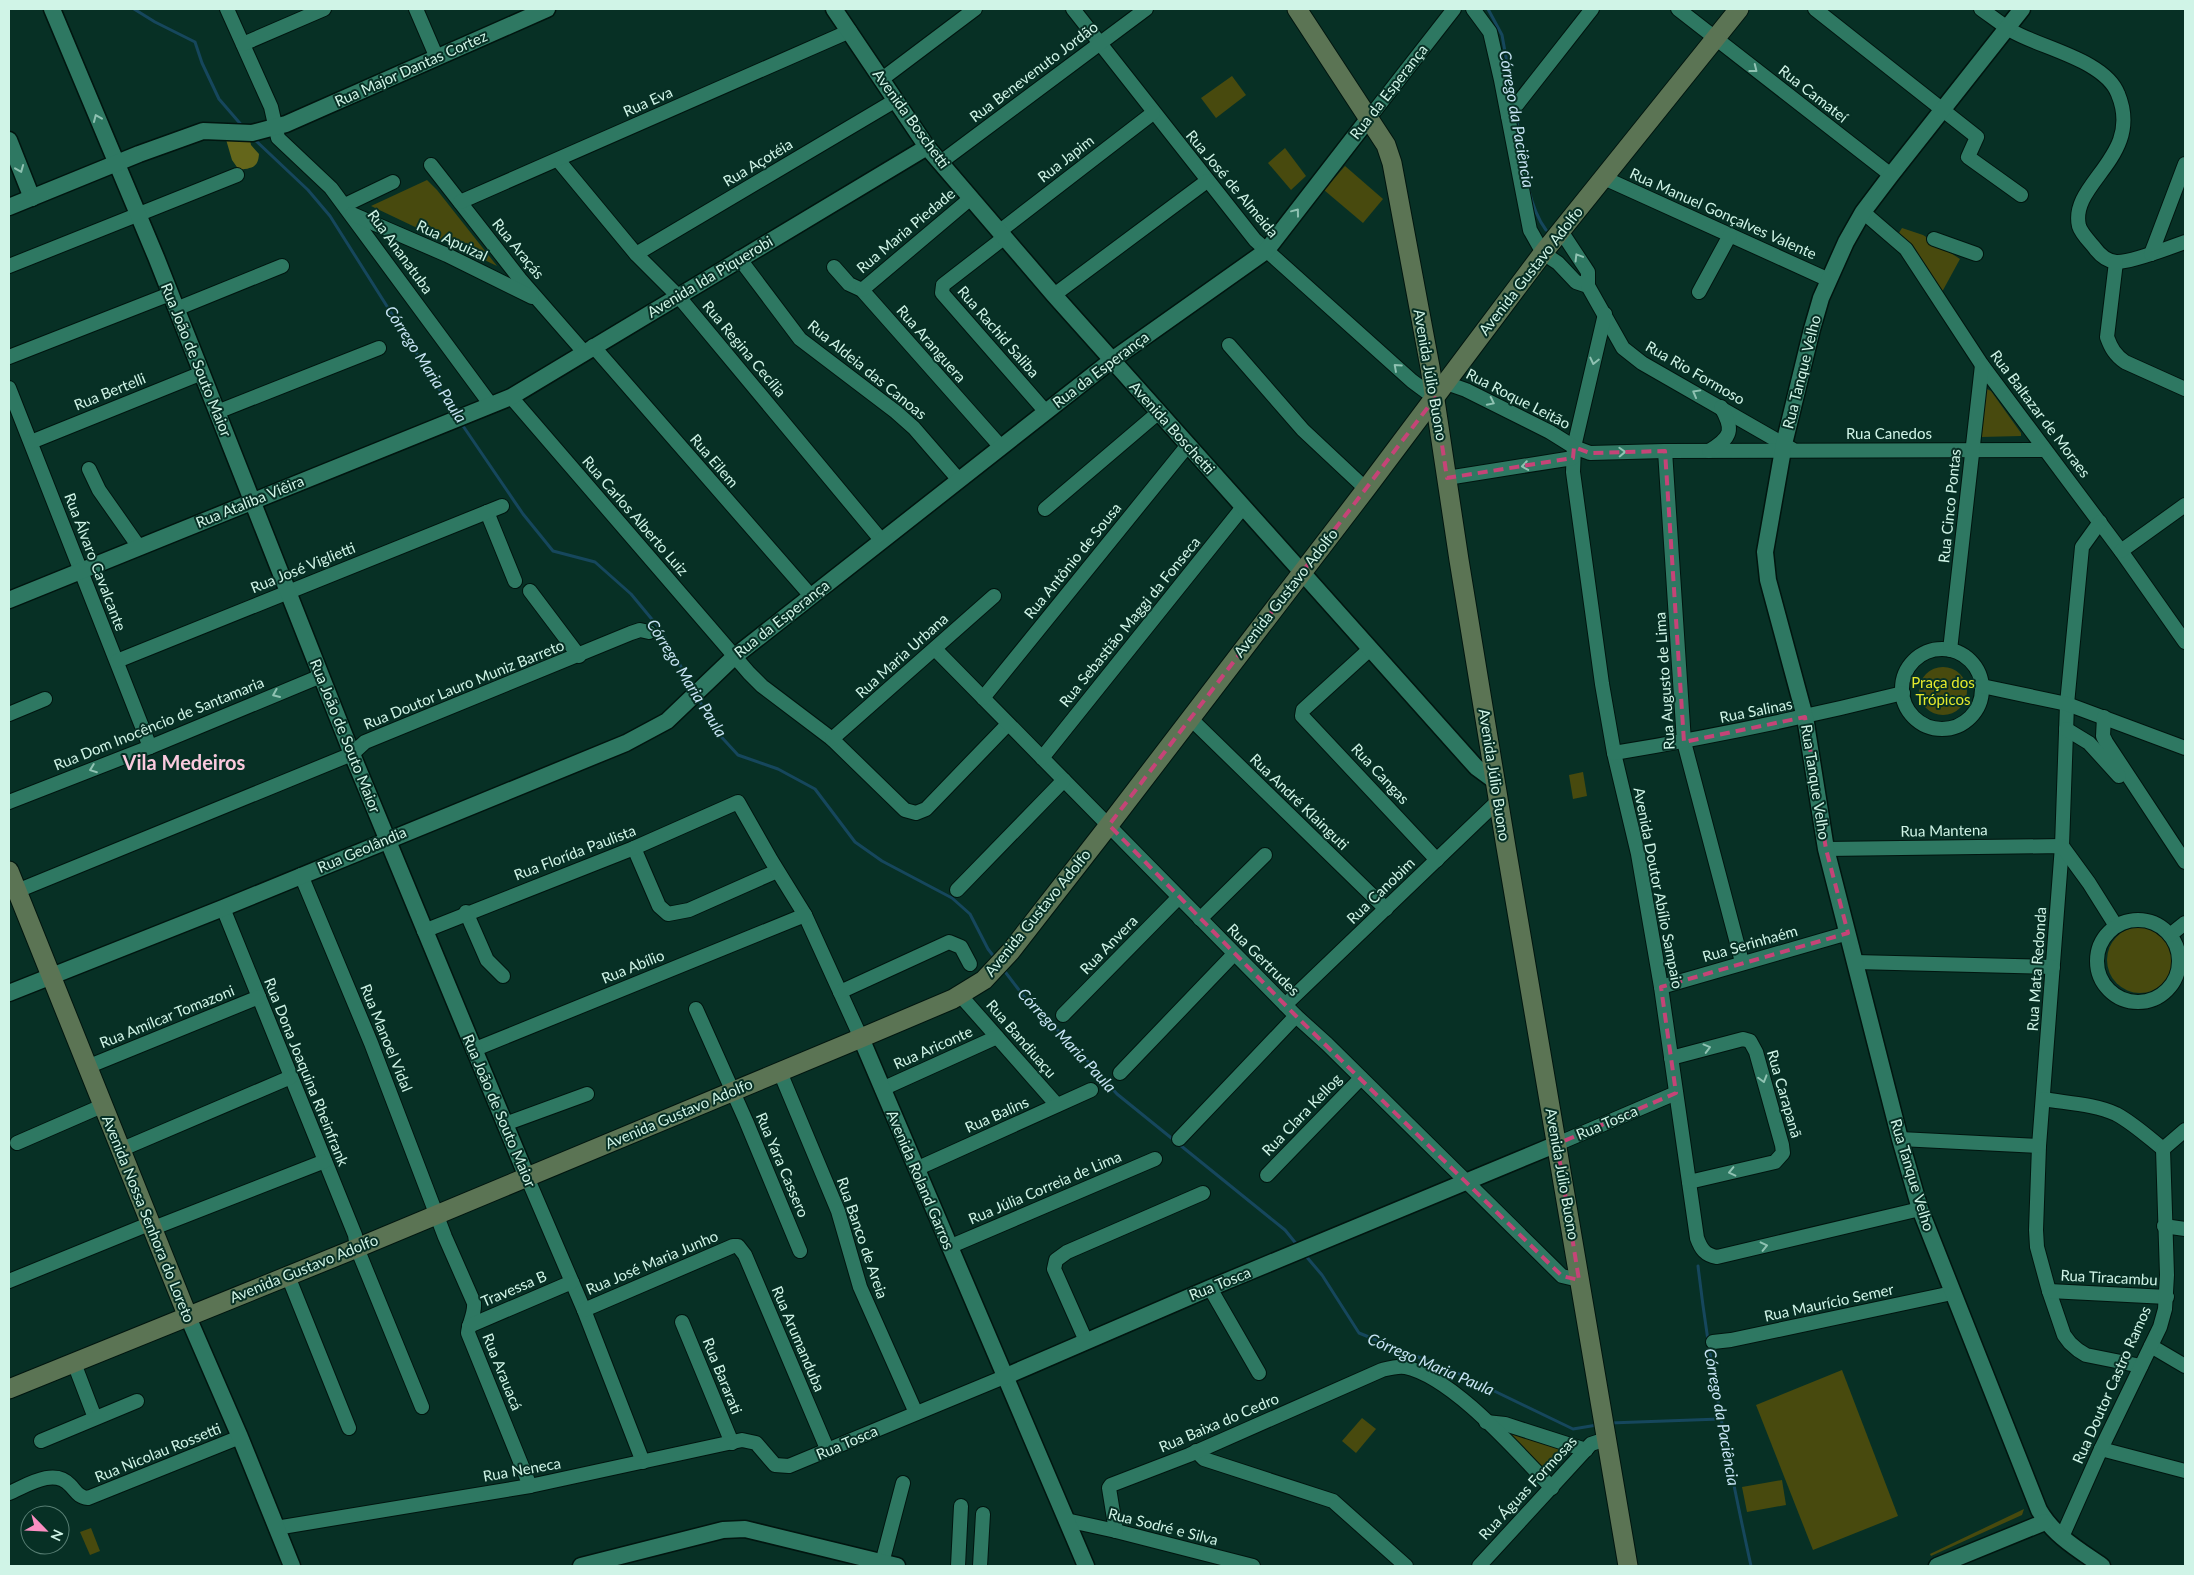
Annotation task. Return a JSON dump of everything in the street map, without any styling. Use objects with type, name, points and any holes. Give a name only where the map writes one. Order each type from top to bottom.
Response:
[{"type":"main road","name":"Avenida Júlio Buono","points":[[1297,9],[1386,144],[1392,163],[1435,398],[1499,800],[1628,1566]]},
{"type":"main road","name":"Avenida Gustavo Adolfo","points":[[9,1390],[733,1092],[960,995],[984,980],[1011,951],[1109,825],[1366,489],[1543,253],[1739,9]]},
{"type":"main road","name":"Avenida Nossa Senhora do Loreto","points":[[9,870],[150,1227],[188,1317]]},
{"type":"street","name":"Rua João de Souto Maior","points":[[52,9],[202,373],[386,840],[472,1050],[584,1310],[643,1462]]},
{"type":"street","name":"Rua Ananatuba","points":[[227,9],[271,107],[278,138],[326,182],[348,209],[491,405]]},
{"type":"street","points":[[242,44],[324,9]]},
{"type":"street","points":[[416,9],[437,58]]},
{"type":"street","name":"Rua Major Dantas Cortez","points":[[9,207],[193,134],[214,130],[252,133],[275,127],[547,9]]},
{"type":"street","name":"Avenida Boschetti","points":[[834,9],[927,146],[1054,295],[1476,768],[1496,781]]},
{"type":"street","points":[[882,79],[975,9]]},
{"type":"street","name":"Rua José de Almeida","points":[[1073,9],[1153,113],[1255,240],[1412,381],[1435,398]]},
{"type":"street","name":"Rua Benevenuto Jordão","points":[[941,162],[1146,9]]},
{"type":"street","name":"Rua da Esperança","points":[[702,687],[734,657],[1112,360],[1266,251],[1454,9]]},
{"type":"street","points":[[1473,9],[1490,32],[1530,230],[1543,253],[1558,262],[1576,282],[1588,286]]},
{"type":"street","points":[[1508,116],[1592,9]]},
{"type":"street","name":"Rua Camateí","points":[[1678,9],[1891,174]]},
{"type":"street","points":[[1815,9],[1977,138],[1968,157],[2021,195]]},
{"type":"street","points":[[1981,9],[2007,27],[2085,63],[2103,75],[2118,94],[2122,109],[2122,133],[2117,150],[2084,196],[2079,211],[2079,226],[2087,240],[2100,255],[2116,262],[2152,254],[2185,242]]},
{"type":"street","name":"Rua Tanque Velho","points":[[2022,9],[1891,174],[1863,212],[1846,242],[1829,280],[1812,329],[1765,552],[1768,580],[1805,717],[1826,849],[1900,1139],[1920,1209],[2018,1459],[2045,1522],[2062,1538],[2102,1566]]},
{"type":"street","name":"Rua Eva","points":[[460,202],[850,32]]},
{"type":"street","name":"Rua Açotéia","points":[[636,254],[896,100]]},
{"type":"street","name":"Rua Japim","points":[[1002,234],[1153,113]]},
{"type":"street","points":[[9,140],[32,198]]},
{"type":"street","name":"Avenida Ida Piquerobi","points":[[491,405],[511,397],[927,146]]},
{"type":"street","name":"Rua Regina Cecília","points":[[558,160],[636,254],[679,296],[882,541]]},
{"type":"street","points":[[2152,254],[2185,164]]},
{"type":"street","name":"Rua Araçás","points":[[431,165],[538,300],[588,349]]},
{"type":"street","points":[[9,266],[237,175]]},
{"type":"street","name":"Rua Manuel Gonçalves Valente","points":[[1604,178],[1829,280]]},
{"type":"street","points":[[1054,295],[1207,181]]},
{"type":"street","points":[[348,209],[393,182]]},
{"type":"street","name":"Rua Maria Piedade","points":[[862,290],[971,198]]},
{"type":"street","name":"Rua Apuizal","points":[[348,209],[538,300]]},
{"type":"street","name":"Rua Baltazar de Moraes","points":[[1863,212],[1906,249],[1982,365],[2044,450],[2070,480],[2185,642]]},
{"type":"street","points":[[1561,231],[1588,272],[1588,286],[1605,314]]},
{"type":"street","name":"Rua Rachid Saliba","points":[[1002,234],[944,285],[942,293],[1046,412]]},
{"type":"street","points":[[1699,292],[1730,235]]},
{"type":"street","points":[[1934,239],[1976,254]]},
{"type":"street","name":"Rua Aldeia das Canoas","points":[[739,258],[800,339],[896,412],[914,428],[959,480]]},
{"type":"street","points":[[2116,262],[2107,337],[2111,348],[2116,356],[2125,362],[2185,389]]},
{"type":"street","points":[[9,357],[282,266]]},
{"type":"street","name":"Rua Aranguera","points":[[834,267],[849,284],[862,290],[1001,447]]},
{"type":"street","name":"Rua Rio Formoso","points":[[1605,314],[1623,348],[1642,363],[1721,407],[1787,448]]},
{"type":"street","name":"Avenida Doutor Abílio Sampaio","points":[[1605,314],[1574,453],[1573,472],[1602,684],[1614,753],[1638,854],[1661,987],[1700,1248],[1710,1256],[1717,1256],[1920,1209]]},
{"type":"street","points":[[1229,345],[1303,430],[1366,489]]},
{"type":"street","points":[[217,412],[379,348]]},
{"type":"street","name":"Rua Eilem","points":[[588,349],[811,596]]},
{"type":"street","name":"Rua Cinco Pontas","points":[[1950,650],[1982,365]]},
{"type":"street","name":"Rua Bertelli","points":[[31,442],[202,373]]},
{"type":"street","name":"Rua Roque Leitão","points":[[1446,382],[1550,432],[1574,453]]},
{"type":"street","name":"Rua Álvaro Cavalcante","points":[[9,388],[150,747]]},
{"type":"street","name":"Rua Carlos Alberto Luiz","points":[[511,397],[734,657],[762,686],[832,739],[905,810],[916,813],[926,809],[1008,724]]},
{"type":"street","name":"Rua Ataliba Viêira","points":[[9,600],[491,405]]},
{"type":"street","points":[[1709,451],[1722,444],[1730,429],[1728,420],[1721,407]]},
{"type":"street","points":[[1046,509],[1159,412]]},
{"type":"street","name":"Rua Antônio de Sousa","points":[[983,698],[1188,445]]},
{"type":"street","name":"Rua Canedos","points":[[1574,453],[1787,448],[2044,450]]},
{"type":"street","name":"Rua Augusto de Lima","points":[[1665,451],[1684,742],[1742,962]]},
{"type":"street","points":[[1447,478],[1574,453]]},
{"type":"street","points":[[89,469],[99,490],[139,547]]},
{"type":"street","points":[[2121,550],[2185,505]]},
{"type":"street","name":"Rua José Viglietti","points":[[116,661],[502,506]]},
{"type":"street","name":"Rua Sebastião Maggi da Fonseca","points":[[1042,758],[1243,507]]},
{"type":"street","points":[[487,512],[515,581]]},
{"type":"street","name":"Rua Mata Redonda","points":[[2100,522],[2082,547],[2067,704],[2062,846],[2039,1146],[2037,1247],[2064,1335],[2078,1350],[2096,1358],[2141,1366]]},
{"type":"street","points":[[530,591],[579,656]]},
{"type":"street","name":"Rua Maria Urbana","points":[[832,739],[994,596]]},
{"type":"street","name":"Rua Doutor Lauro Muniz Barreto","points":[[16,890],[352,754],[365,742],[579,656],[631,633],[640,630],[649,632]]},
{"type":"street","name":"Rua Gertrudes","points":[[935,649],[1296,1016],[1562,1276],[1580,1280]]},
{"type":"street","name":"Rua Cangas","points":[[1370,649],[1303,710],[1302,716],[1437,860]]},
{"type":"street","points":[[1939,650],[1950,650],[1963,655],[1972,663],[1979,674],[1982,686],[1981,700],[1975,712],[1965,722],[1952,728],[1939,729],[1925,726],[1914,718],[1906,707],[1902,693],[1903,681],[1908,669],[1916,660],[1927,653],[1939,650]]},
{"type":"street","name":"Rua Dom Inocêncio de Santamaria","points":[[9,802],[150,747],[321,676]]},
{"type":"street","points":[[1982,686],[2067,704],[2185,748]]},
{"type":"street","name":"Rua Geolândia","points":[[9,993],[223,908],[626,743],[667,721],[702,687]]},
{"type":"street","name":"Rua Salinas","points":[[1614,753],[1684,742],[1805,717],[1902,693]]},
{"type":"street","points":[[9,714],[45,699]]},
{"type":"street","points":[[2104,717],[2103,736],[2145,804],[2185,862]]},
{"type":"street","name":"Rua André Klainguti","points":[[1190,718],[1386,909]]},
{"type":"street","points":[[2066,729],[2090,743],[2145,804]]},
{"type":"street","points":[[2090,743],[2096,742],[2103,736]]},
{"type":"street","points":[[957,890],[1064,780]]},
{"type":"street","name":"Rua Canobim","points":[[1285,1005],[1499,800]]},
{"type":"street","name":"Rua Florída Paulista","points":[[424,931],[466,912],[634,848],[738,802]]},
{"type":"street","name":"Avenida Roland Garros","points":[[738,802],[777,871],[805,915],[861,1038],[1004,1378],[1086,1566]]},
{"type":"street","points":[[2062,846],[2089,883],[2116,926]]},
{"type":"street","name":"Rua Mantena","points":[[1826,849],[2062,846]]},
{"type":"street","points":[[634,848],[659,906],[668,914],[689,910],[777,871]]},
{"type":"street","points":[[1200,919],[1265,855]]},
{"type":"street","name":"Rua Manoel Vidal","points":[[301,875],[371,1043],[437,1214]]},
{"type":"street","name":"Rua Anvera","points":[[1063,1016],[1179,897]]},
{"type":"street","name":"Rua Dona Joaquina Rheinfrank","points":[[223,908],[355,1234],[357,1248],[422,1408]]},
{"type":"street","points":[[466,912],[487,960],[503,976]]},
{"type":"street","name":"Rua Abílio","points":[[472,1050],[805,915]]},
{"type":"street","points":[[2127,921],[2151,921],[2162,927],[2170,935],[2177,947],[2178,973],[2172,985],[2162,995],[2150,1001],[2137,1003],[2124,1001],[2112,994],[2103,985],[2098,973],[2096,960],[2099,946],[2106,935],[2116,926],[2127,921]]},
{"type":"street","points":[[2170,935],[2185,923]]},
{"type":"street","name":"Rua Serinhaém","points":[[1661,987],[1742,962],[1848,933]]},
{"type":"street","points":[[840,992],[949,942],[961,947],[970,964]]},
{"type":"street","points":[[1120,1073],[1234,954]]},
{"type":"street","points":[[1855,962],[2053,967]]},
{"type":"street","name":"Rua Bandiuaçu","points":[[960,995],[1057,1105]]},
{"type":"street","name":"Rua Amílcar Tomazoni","points":[[87,1067],[259,997]]},
{"type":"street","name":"Rua Yara Cassero","points":[[696,1008],[800,1251]]},
{"type":"street","points":[[1179,1139],[1296,1016]]},
{"type":"street","name":"Rua Ariconte","points":[[882,1089],[997,1037]]},
{"type":"street","name":"Rua Carapanã","points":[[1671,1058],[1742,1039],[1750,1041],[1756,1052],[1782,1145],[1783,1153],[1775,1162],[1689,1182]]},
{"type":"street","name":"Rua Banco de Areia","points":[[780,1072],[838,1211],[860,1287],[916,1413]]},
{"type":"street","points":[[120,1150],[291,1077]]},
{"type":"street","name":"Rua Clara Kellog","points":[[1267,1175],[1361,1078]]},
{"type":"street","name":"Rua Balins","points":[[916,1169],[1091,1090]]},
{"type":"street","name":"Rua Tosca","points":[[766,1455],[775,1465],[789,1466],[828,1451],[1004,1378],[1210,1288],[1288,1257],[1676,1093]]},
{"type":"street","points":[[504,1124],[587,1094]]},
{"type":"street","points":[[2043,1099],[2104,1109],[2131,1123],[2163,1150],[2185,1130]]},
{"type":"street","points":[[16,1143],[102,1106]]},
{"type":"street","points":[[1900,1139],[2039,1146]]},
{"type":"street","name":"Rua Doutor Castro Ramos","points":[[2062,1538],[2100,1450],[2160,1328],[2166,1297],[2163,1150]]},
{"type":"street","name":"Rua Júlia Correia de Lima","points":[[949,1247],[1155,1159]]},
{"type":"street","points":[[9,1281],[325,1161]]},
{"type":"street","points":[[1086,1341],[1054,1270],[1056,1260],[1067,1252],[1203,1193]]},
{"type":"street","name":"Rua Arauacá","points":[[437,1214],[474,1303],[474,1314],[468,1333],[471,1342],[530,1486]]},
{"type":"street","points":[[2164,1226],[2185,1229]]},
{"type":"street","name":"Rua José Maria Junho","points":[[584,1310],[733,1246]]},
{"type":"street","name":"Rua Arumanduba","points":[[733,1246],[738,1246],[745,1255],[828,1451]]},
{"type":"street","points":[[288,1276],[349,1428]]},
{"type":"street","name":"Travessa B","points":[[469,1326],[572,1282]]},
{"type":"street","points":[[1210,1288],[1259,1373]]},
{"type":"street","name":"Rua Tiracambu","points":[[2049,1291],[2166,1297]]},
{"type":"street","name":"Rua Maurício Semer","points":[[1713,1342],[1952,1293]]},
{"type":"street","name":"Avenida Nossa Senhora do Loreto","points":[[188,1317],[240,1437],[292,1566]]},
{"type":"street","name":"Rua Bararati","points":[[682,1322],[732,1443]]},
{"type":"street","points":[[2151,1346],[2185,1366]]},
{"type":"street","points":[[74,1363],[95,1418]]},
{"type":"street","name":"Rua Baixa do Cedro","points":[[1116,1531],[1109,1488],[1111,1484],[1196,1451],[1382,1370],[1398,1366],[1407,1367],[1434,1379],[1448,1388],[1486,1422],[1552,1488]]},
{"type":"street","points":[[41,1441],[137,1401]]},
{"type":"street","points":[[1486,1422],[1505,1424],[1586,1450]]},
{"type":"street","name":"Rua Águas Formosas","points":[[1479,1566],[1605,1430]]},
{"type":"street","name":"Rua Nicolau Rossetti","points":[[9,1493],[49,1477],[58,1477],[67,1481],[78,1495],[88,1498],[240,1437]]},
{"type":"street","name":"Rua Neneca","points":[[276,1528],[530,1486],[750,1440],[756,1443],[766,1455]]},
{"type":"street","points":[[2100,1450],[2185,1471]]},
{"type":"street","points":[[1196,1451],[1204,1459],[1333,1501],[1406,1566]]},
{"type":"street","points":[[581,1566],[672,1542],[733,1529],[745,1529],[889,1565],[903,1483]]},
{"type":"street","points":[[958,1566],[961,1506]]},
{"type":"street","points":[[980,1566],[982,1514]]},
{"type":"street","name":"Rua Sodré e Silva","points":[[1066,1520],[1253,1566]]},
{"type":"street","points":[[1937,1566],[2045,1522]]},
{"type":"highlighted area","points":[[1435,398],[1447,478],[1573,458],[1574,447],[1590,453],[1665,451],[1684,742],[1805,717],[1826,849],[1848,933],[1661,987],[1676,1093],[1557,1144],[1579,1280],[1562,1276],[1296,1016],[1109,825]]},
{"type":"green space","points":[[1232,76],[1246,95],[1216,118],[1201,98]]},
{"type":"green space","points":[[1285,148],[1306,176],[1291,190],[1268,163]]},
{"type":"green space","points":[[1345,166],[1383,199],[1363,223],[1324,190]]},
{"type":"green space","points":[[427,180],[437,190],[497,266],[371,206]]},
{"type":"green space","points":[[1902,228],[1923,235],[1960,259],[1942,292],[1897,236]]},
{"type":"green space","points":[[1987,389],[1991,391],[2021,433],[2021,436],[1981,437],[1985,392]]},
{"type":"green space","name":"Praça dos Trópicos","points":[[1938,667],[1948,667],[1960,674],[1967,686],[1967,696],[1960,708],[1948,715],[1938,715],[1930,711],[1923,704],[1919,696],[1919,686],[1923,678],[1930,671]]},
{"type":"green space","points":[[1583,772],[1587,796],[1573,799],[1569,775]]},
{"type":"green space","points":[[2140,927],[2153,930],[2163,937],[2170,947],[2173,960],[2170,973],[2163,983],[2153,990],[2140,993],[2127,990],[2117,983],[2110,973],[2107,960],[2110,947],[2117,937],[2127,930]]},
{"type":"green space","points":[[1842,1370],[1898,1516],[1813,1550],[1756,1405]]},
{"type":"green space","points":[[1362,1418],[1376,1429],[1356,1453],[1342,1441]]},
{"type":"green space","points":[[1509,1433],[1567,1450],[1548,1473]]},
{"type":"green space","points":[[1782,1480],[1786,1505],[1747,1512],[1742,1487]]},
{"type":"green space","points":[[2024,1509],[2022,1515],[1931,1556],[1930,1554]]},
{"type":"green space","points":[[91,1528],[100,1551],[90,1555],[80,1532]]},
{"type":"shaded area","points":[[225,136],[250,140],[251,145],[259,154],[254,167],[239,170],[232,160]]},
{"type":"waterway","name":"Córrego Maria Paula","points":[[134,9],[195,42],[202,63],[219,99],[244,128]]},
{"type":"waterway","name":"Córrego da Paciência","points":[[1488,9],[1502,35],[1514,101]]},
{"type":"waterway","name":"Córrego da Paciência","points":[[1516,115],[1529,191],[1533,205],[1546,230]]},
{"type":"waterway","name":"Córrego Maria Paula","points":[[253,138],[308,190],[330,216],[455,414]]},
{"type":"waterway","name":"Córrego Maria Paula","points":[[461,423],[523,514],[553,551],[595,562],[631,594],[660,629],[694,690]]},
{"type":"waterway","name":"Córrego Maria Paula","points":[[698,698],[715,730],[738,755],[778,769],[815,789],[855,842],[882,861],[952,898],[970,914],[988,949],[995,958]]},
{"type":"waterway","name":"Córrego Maria Paula","points":[[1003,969],[1035,1011],[1068,1039],[1117,1094],[1285,1230],[1298,1246]]},
{"type":"waterway","name":"Córrego Maria Paula","points":[[1305,1255],[1322,1275],[1359,1333],[1455,1372],[1573,1429],[1597,1425]]},
{"type":"waterway","name":"Córrego da Paciência","points":[[1698,1266],[1708,1342],[1721,1417],[1751,1566]]},
{"type":"waterway","name":"Córrego Maria Paula","points":[[1610,1423],[1720,1419]]},
{"type":"district","name":"Vila Medeiros","points":[[184,763]]}]
